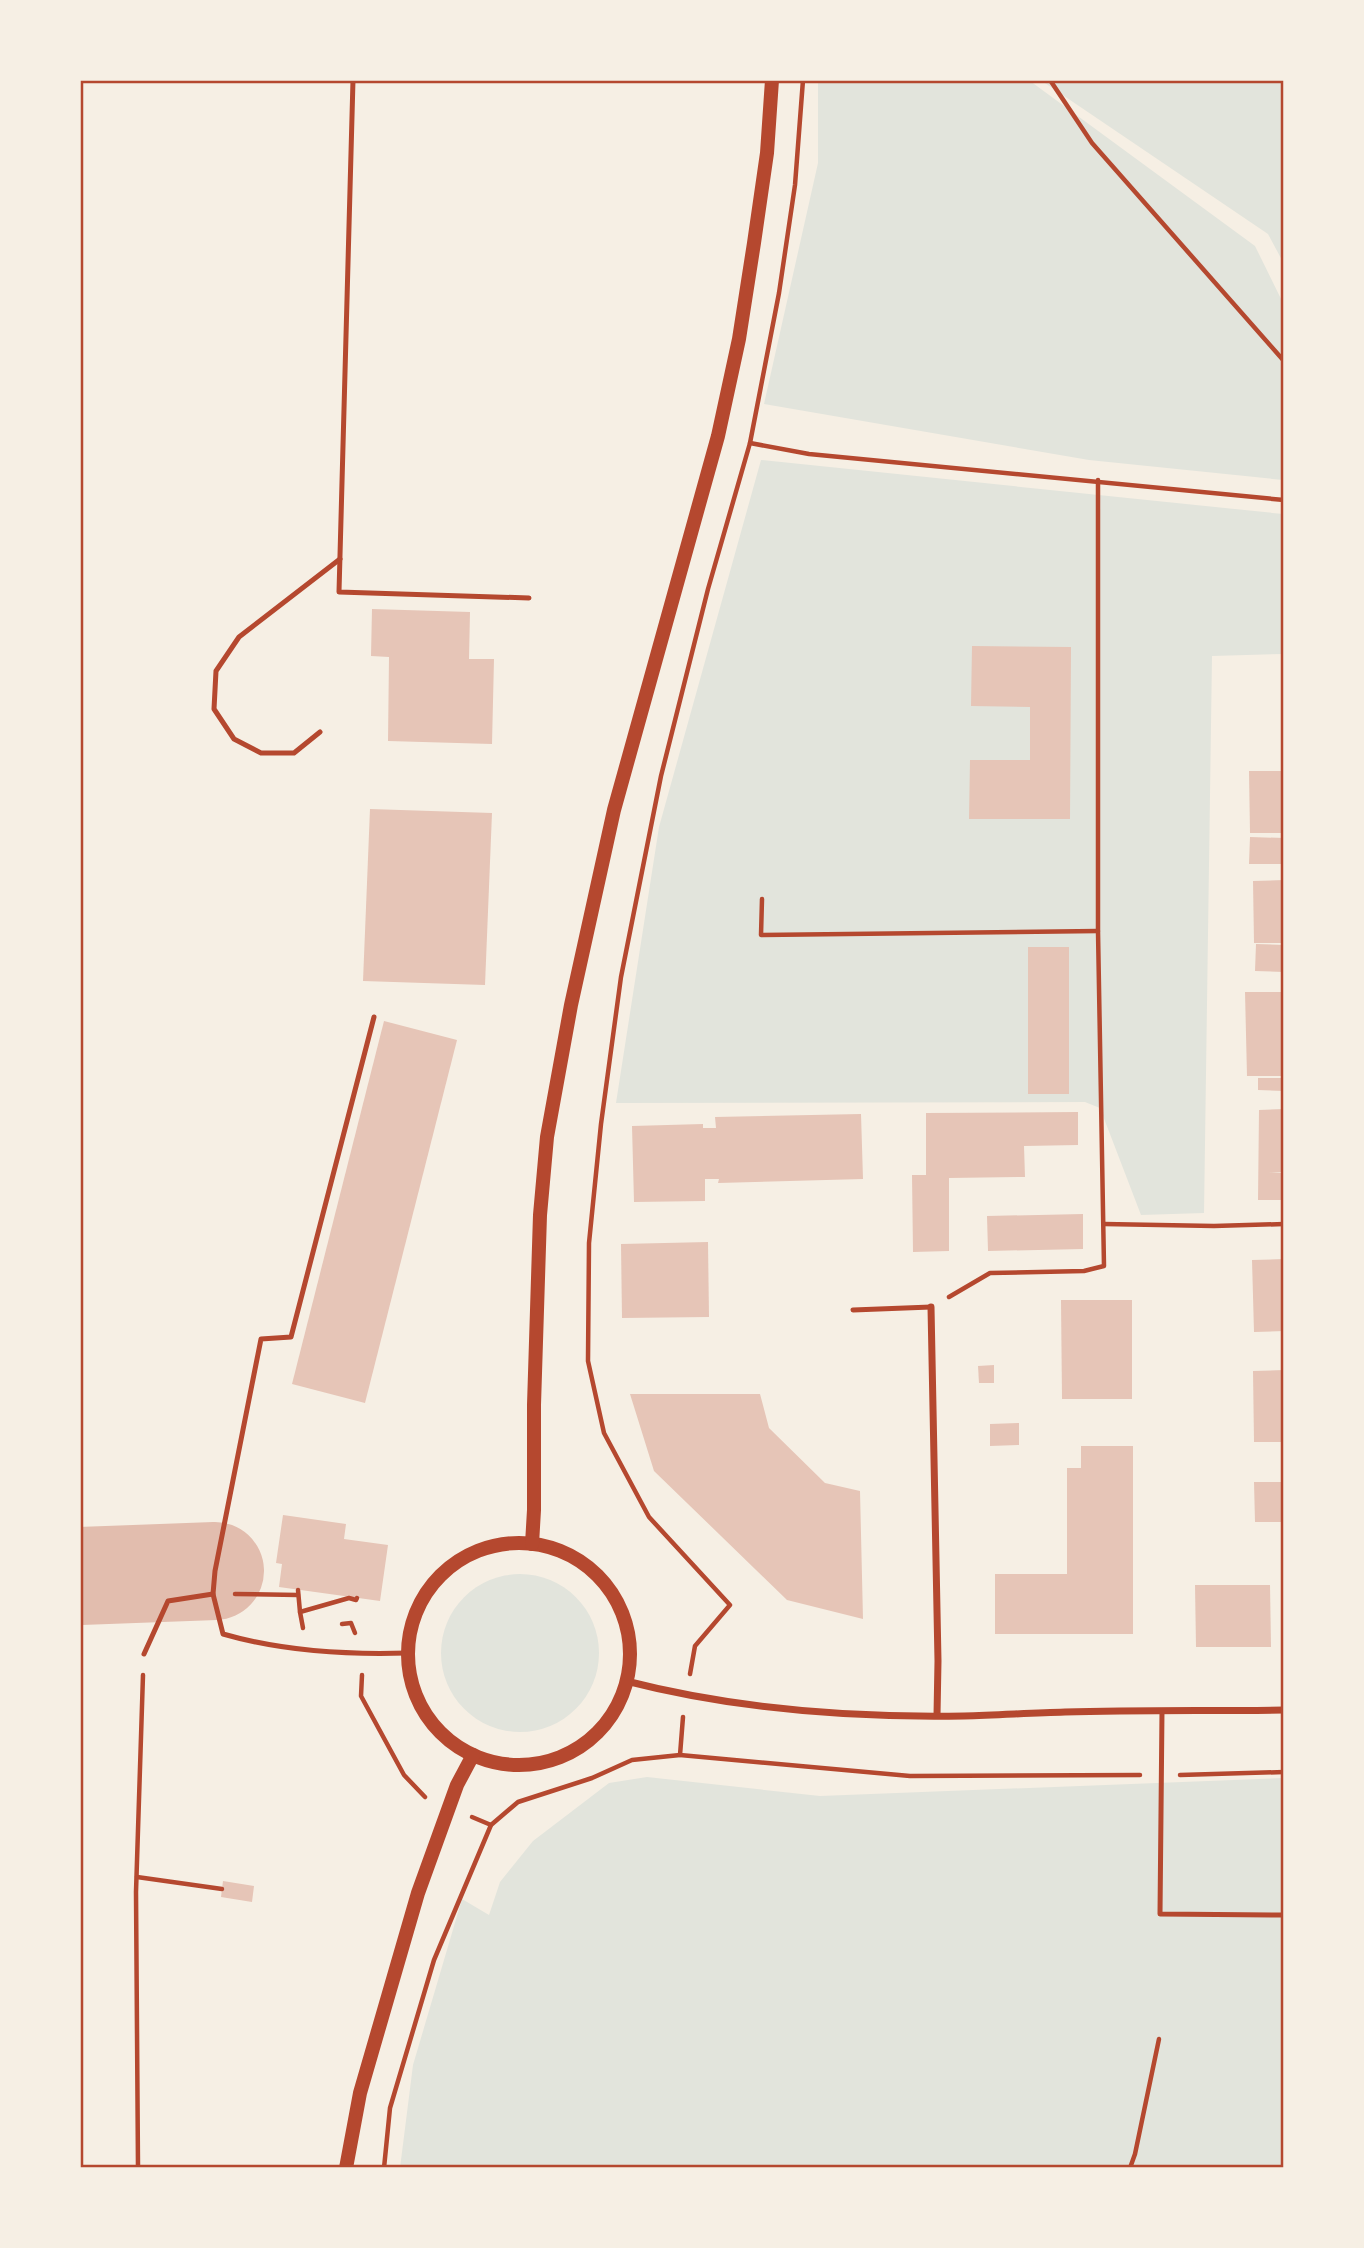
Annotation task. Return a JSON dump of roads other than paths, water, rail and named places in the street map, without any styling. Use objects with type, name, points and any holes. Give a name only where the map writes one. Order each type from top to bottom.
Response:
[{"type":"main road","points":[[531,1544],[540,1214],[547,1137],[571,1005],[614,810],[719,436],[739,339],[754,243],[767,153],[772,80]]},
{"type":"main road","points":[[531,1544],[557,1550],[577,1559],[595,1573],[609,1590],[620,1608],[627,1630],[630,1651],[626,1681],[623,1695],[612,1715],[599,1732],[582,1746],[542,1764],[497,1764],[457,1747],[440,1733],[426,1716],[410,1675],[410,1632],[426,1593],[455,1563],[494,1546],[531,1544]]},
{"type":"main road","points":[[346,2168],[364,2080],[418,1893],[457,1785],[473,1755]]},
{"type":"street","points":[[931,1307],[937,1715]]},
{"type":"street","points":[[626,1681],[685,1696],[799,1710],[937,1715],[1283,1710]]},
{"type":"lane","points":[[353,80],[339,592],[529,598]]},
{"type":"lane","points":[[320,732],[294,753],[261,753],[234,739],[214,709],[216,671],[239,638],[340,559]]},
{"type":"lane","points":[[374,1017],[290,1337],[261,1339],[215,1571],[214,1594],[223,1634],[243,1640],[320,1651],[408,1653]]},
{"type":"lane","points":[[853,1310],[931,1307]]},
{"type":"lane","points":[[144,1654],[168,1601],[214,1594]]},
{"type":"lane","points":[[1162,1711],[1160,1914],[1283,1915]]}]
